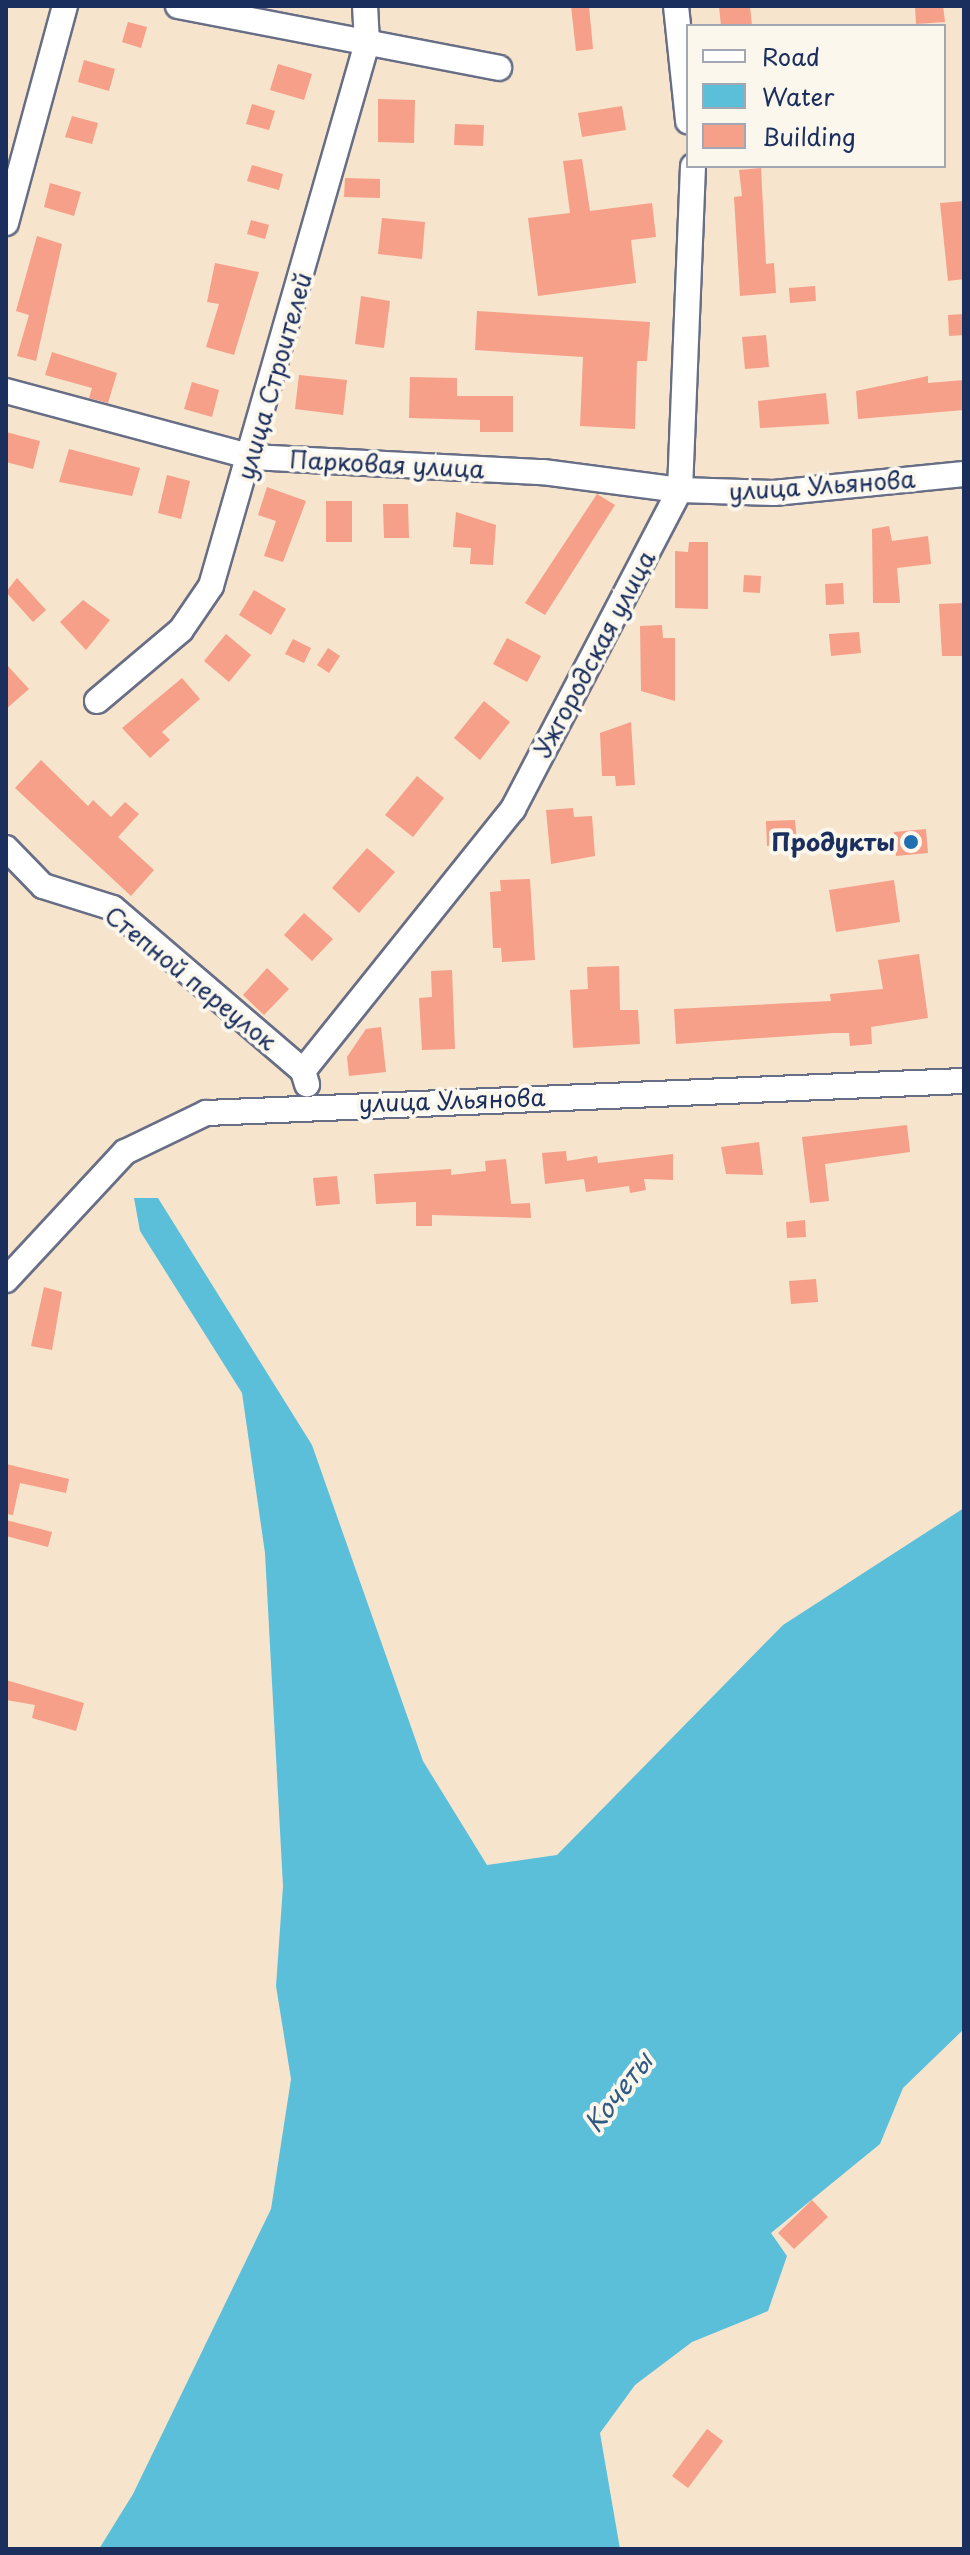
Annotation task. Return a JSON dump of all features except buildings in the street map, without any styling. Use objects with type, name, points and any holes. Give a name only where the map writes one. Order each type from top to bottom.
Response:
[{"type":"street","points":[[6,223],[65,6]]},
{"type":"street","points":[[178,6],[499,68]]},
{"type":"street","name":"улица Строителей","points":[[97,701],[181,630],[211,586],[252,457],[367,43],[365,6]]},
{"type":"street","points":[[676,6],[686,102]]},
{"type":"street","name":"Ужгородская улица","points":[[303,1071],[513,809],[680,490],[693,168]]},
{"type":"street","name":"Парковая улица","points":[[6,391],[252,457],[543,472],[680,490]]},
{"type":"street","name":"улица Ульянова","points":[[680,490],[774,493],[964,474]]},
{"type":"street","name":"Степной переулок","points":[[6,848],[43,886],[113,908],[303,1071]]},
{"type":"street","points":[[303,1071],[312,1105]]},
{"type":"street","name":"улица Ульянова","points":[[6,1280],[125,1152],[206,1113],[312,1105],[964,1081]]},
{"type":"water","name":"Кочеты","points":[[134,1198],[158,1198],[312,1445],[423,1761],[487,1865],[557,1855],[783,1625],[964,1508],[964,2029],[903,2088],[880,2144],[771,2233],[787,2256],[768,2311],[692,2342],[635,2385],[600,2433],[620,2549],[99,2549],[133,2494],[271,2209],[291,2079],[276,1986],[283,1886],[265,1553],[242,1393],[140,1231]]},
{"type":"place","name":"Продукты","points":[[911,842]]}]
